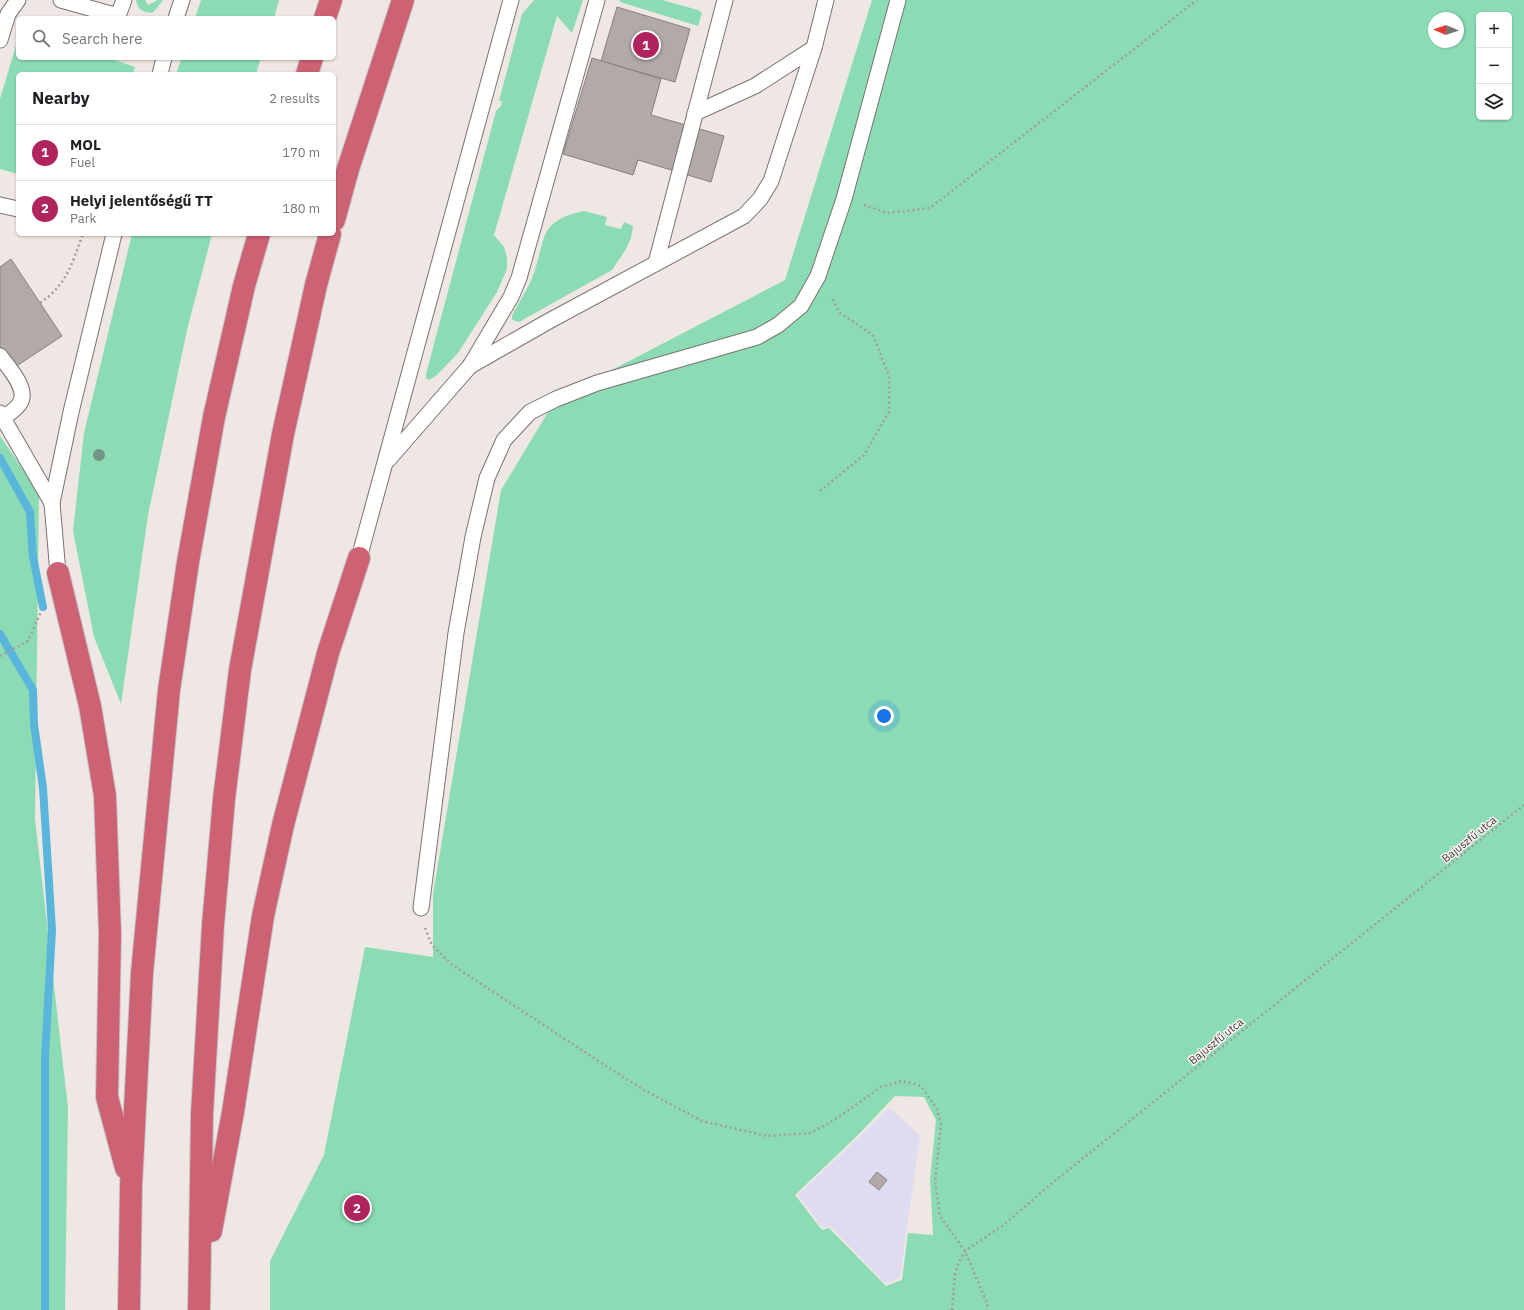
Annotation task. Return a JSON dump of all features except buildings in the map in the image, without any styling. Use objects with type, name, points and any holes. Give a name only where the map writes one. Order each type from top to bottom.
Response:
[{"type":"highway","points":[[326,16],[331,0]]},
{"type":"highway","points":[[336,213],[348,169],[402,0]]},
{"type":"highway","points":[[308,72],[311,60]]},
{"type":"highway","points":[[129,1310],[132,1186],[142,973],[169,690],[188,562],[214,417],[244,286],[258,236]]},
{"type":"highway","points":[[200,1299],[202,1114],[213,925],[224,799],[240,670],[283,434],[316,285],[329,236]]},
{"type":"highway","points":[[200,1299],[233,1112],[266,901],[283,825],[328,653],[358,558]]},
{"type":"highway","points":[[58,573],[90,706],[105,796],[110,934],[107,1097],[132,1186]]},
{"type":"lane","points":[[0,40],[8,14],[18,0]]},
{"type":"lane","points":[[61,0],[117,16]]},
{"type":"lane","points":[[120,16],[124,0]]},
{"type":"lane","points":[[177,16],[182,0]]},
{"type":"lane","points":[[358,558],[386,462],[511,0]]},
{"type":"lane","points":[[386,462],[470,366],[510,297],[518,278],[597,0]]},
{"type":"lane","points":[[656,263],[725,0]]},
{"type":"lane","points":[[470,366],[549,321],[744,216],[760,200],[772,181],[814,48],[826,0]]},
{"type":"lane","points":[[421,908],[458,625],[473,537],[487,478],[504,440],[530,412],[556,399],[597,383],[757,337],[778,325],[801,306],[818,276],[844,199],[898,0]]},
{"type":"lane","points":[[695,113],[755,86],[814,48]]},
{"type":"lane","points":[[160,72],[164,60]]},
{"type":"lane","points":[[0,204],[16,208]]},
{"type":"lane","points":[[58,573],[52,503],[71,412],[113,236]]},
{"type":"lane","points":[[0,356],[21,385],[23,396],[20,404],[2,415],[52,503]]},
{"type":"path","points":[[844,199],[887,213],[930,208],[1196,0]]},
{"type":"path","points":[[40,303],[52,295],[68,274],[82,236]]},
{"type":"path","points":[[818,276],[840,313],[873,336],[889,376],[889,412],[864,455],[820,491]]},
{"type":"path","points":[[0,656],[20,645]]},
{"type":"path","name":"Bajuszfű utca","points":[[965,1251],[1002,1226],[1056,1180],[1524,804]]},
{"type":"path","points":[[421,908],[424,927],[432,945],[451,964],[620,1076],[702,1121],[767,1136],[811,1133],[840,1117],[881,1087],[902,1080],[921,1086],[937,1109],[941,1125],[935,1180],[940,1216],[965,1251],[987,1303],[988,1310]]},
{"type":"path","points":[[952,1310],[955,1274],[965,1251]]},
{"type":"shaded area","points":[[890,1108],[920,1136],[900,1277],[886,1284],[830,1226],[823,1228],[798,1195]]},
{"type":"green space","points":[[136,0],[145,0],[148,5],[158,0],[163,0],[152,13],[141,10]]},
{"type":"green space","points":[[201,0],[279,0],[275,16],[196,16]]},
{"type":"green space","points":[[534,0],[583,0],[572,33],[557,16],[494,235],[504,247],[507,257],[507,269],[497,292],[458,353],[437,375],[429,380],[426,378],[426,374],[496,111],[501,106],[502,101],[499,101],[522,14]]},
{"type":"green space","points":[[620,0],[662,0],[698,10],[702,13],[698,26],[620,2]]},
{"type":"green space","points":[[872,0],[1524,0],[1524,1310],[270,1310],[270,1261],[324,1155],[365,947],[433,957],[433,894],[501,490],[556,399],[785,280]],"holes":[[[895,1096],[924,1097],[936,1120],[930,1179],[933,1235],[908,1233],[902,1280],[886,1286],[829,1228],[822,1230],[795,1195],[857,1136]]]},
{"type":"green space","points":[[16,46],[16,60],[115,60],[135,67],[134,72],[16,72],[16,173],[0,169],[0,99]]},
{"type":"green space","points":[[181,60],[260,60],[257,72],[177,72]]},
{"type":"green space","points":[[584,211],[607,217],[605,225],[621,229],[624,222],[633,226],[631,238],[626,249],[612,270],[519,322],[515,321],[512,319],[512,316],[528,288],[537,265],[542,243],[550,227],[558,220]]},
{"type":"green space","points":[[132,236],[211,236],[187,330],[148,515],[121,704],[94,637],[73,531],[84,433]]},
{"type":"green space","points":[[0,436],[39,493],[35,819],[68,1108],[65,1310],[0,1310]]},
{"type":"waterway","points":[[0,458],[30,512],[33,557],[43,607]]},
{"type":"waterway","points":[[0,634],[33,690],[34,724],[43,788],[52,930],[45,1057],[45,1310]]},
{"type":"place","name":"MOL","points":[[646,45]]},
{"type":"place","name":"Helyi jelentőségű TT","points":[[357,1208]]}]
